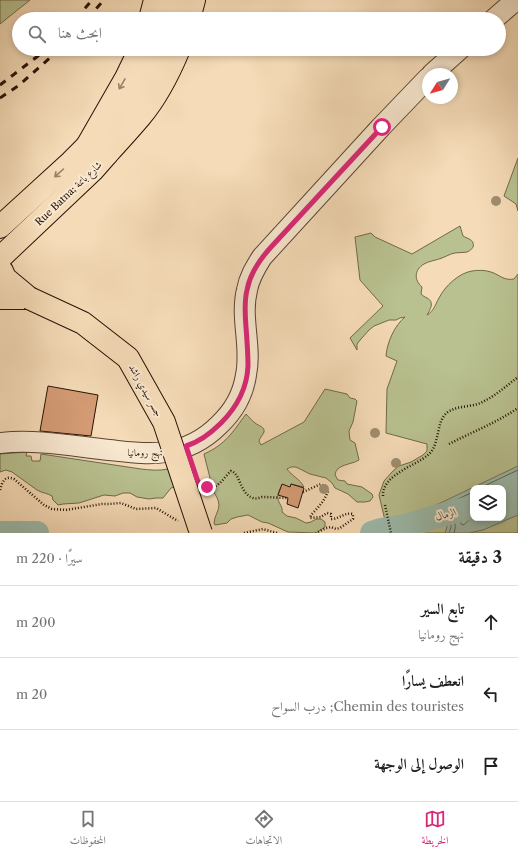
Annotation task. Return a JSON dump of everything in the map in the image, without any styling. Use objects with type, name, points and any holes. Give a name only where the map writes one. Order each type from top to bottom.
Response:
[{"type":"main road","points":[[152,12],[155,0]]},
{"type":"main road","points":[[171,12],[175,0]]},
{"type":"main road","points":[[191,12],[194,0]]},
{"type":"main road","points":[[87,146],[126,78],[137,56]]},
{"type":"main road","name":"Rue Batna; شارع باتنة","points":[[0,270],[107,154],[141,93],[156,56]]},
{"type":"main road","points":[[107,154],[141,116],[167,75],[176,56]]},
{"type":"main road","name":"Rue Batna; شارع باتنة","points":[[0,227],[87,146],[125,120]]},
{"type":"main road","name":"جسر سيدي راشد","points":[[0,270],[5,278],[29,298],[83,323],[128,358],[164,422],[192,528]]},
{"type":"main road","name":"جسر سيدي راشد","points":[[0,298],[29,298]]},
{"type":"street","points":[[502,12],[516,0]]},
{"type":"street","points":[[439,68],[452,56]]},
{"type":"street","name":"نهج رومانيا","points":[[0,443],[32,441],[123,452],[154,453],[168,452],[188,446],[202,439],[214,430],[232,410],[240,398],[245,384],[248,363],[245,315],[246,291],[249,281],[262,257],[422,84]]},
{"type":"street","points":[[0,212],[26,203]]},
{"type":"path","points":[[383,496],[382,492],[390,479],[421,460],[434,449],[440,426],[446,413],[455,408],[476,405],[483,402],[518,377]]},
{"type":"path","points":[[449,444],[497,421],[518,408]]},
{"type":"path","points":[[202,484],[207,487],[216,486],[222,482],[231,471],[237,476],[247,495],[254,499],[262,497],[288,498]]},
{"type":"path","points":[[0,490],[4,480],[11,478],[44,505],[52,509],[66,510],[102,504],[121,503],[136,509],[156,508],[192,528]]},
{"type":"path","points":[[303,492],[321,484],[328,491],[326,497],[310,518],[321,517],[327,513],[331,514],[331,519],[336,519],[348,513],[353,514],[353,519],[340,528],[326,528],[316,533]]},
{"type":"path","points":[[385,505],[391,533]]},
{"type":"path","points":[[244,533],[263,529],[277,533]]},
{"type":"green space","points":[[0,0],[30,0],[15,12],[12,12],[12,14],[0,24]]},
{"type":"green space","points":[[518,158],[518,211],[516,204],[504,196]]},
{"type":"green space","points":[[460,226],[463,236],[471,240],[473,244],[472,249],[465,252],[451,254],[426,263],[418,269],[416,278],[422,287],[421,294],[431,302],[427,315],[433,310],[445,289],[462,274],[479,270],[491,272],[505,278],[514,279],[518,274],[518,533],[388,533],[379,495],[384,481],[399,466],[411,462],[423,455],[427,451],[427,444],[386,433],[387,389],[397,361],[386,356],[390,340],[395,329],[405,317],[396,320],[389,320],[374,326],[357,344],[357,350],[350,338],[383,306],[360,280],[355,237],[371,233],[375,237],[412,254]]},
{"type":"green space","points":[[325,389],[347,394],[350,398],[357,401],[353,422],[349,431],[350,440],[355,443],[359,460],[341,467],[336,471],[335,475],[338,480],[345,481],[347,484],[362,487],[372,494],[373,497],[370,501],[357,502],[348,494],[335,488],[326,478],[310,474],[296,467],[291,467],[287,469],[304,487],[291,484],[290,487],[282,485],[279,492],[278,501],[282,512],[287,516],[296,518],[306,523],[316,519],[321,519],[325,522],[325,527],[316,533],[288,532],[248,515],[231,519],[227,523],[215,525],[214,521],[219,505],[217,497],[210,486],[210,478],[204,454],[223,442],[246,414],[264,429],[259,441],[261,445],[304,422]]},
{"type":"green space","points":[[27,452],[26,456],[31,456],[32,461],[40,461],[41,454],[141,469],[168,469],[175,487],[171,488],[163,498],[149,499],[137,497],[130,493],[123,493],[115,496],[104,495],[79,503],[58,505],[53,500],[52,496],[37,490],[12,472],[6,470],[0,472],[0,454]]},
{"type":"water","points":[[518,466],[518,515],[506,520],[506,485],[478,485]]},
{"type":"water","points":[[470,489],[470,521],[504,521],[483,530],[469,533],[445,533],[447,527],[446,522],[444,521],[438,526],[423,533],[411,533],[404,531],[396,533],[393,522],[403,522]]},
{"type":"building","points":[[48,386],[98,395],[91,436],[40,431]]},
{"type":"building","points":[[282,484],[290,487],[291,484],[304,488],[298,508],[287,504],[288,498],[278,495]]},
{"type":"waterway","name":"الرمال","points":[[372,533],[410,525],[470,508]]},
{"type":"waterway","name":"الرمال","points":[[0,533],[37,533]]},
{"type":"railway","points":[[82,12],[92,0]]},
{"type":"railway","points":[[93,12],[104,0]]},
{"type":"railway","points":[[0,85],[38,56]]},
{"type":"railway","points":[[0,98],[18,86],[52,56]]},
{"type":"route","points":[[207,487],[198,482],[186,446],[202,439],[214,430],[232,410],[240,398],[245,384],[248,368],[245,315],[246,291],[255,268],[262,257],[382,127]]}]
